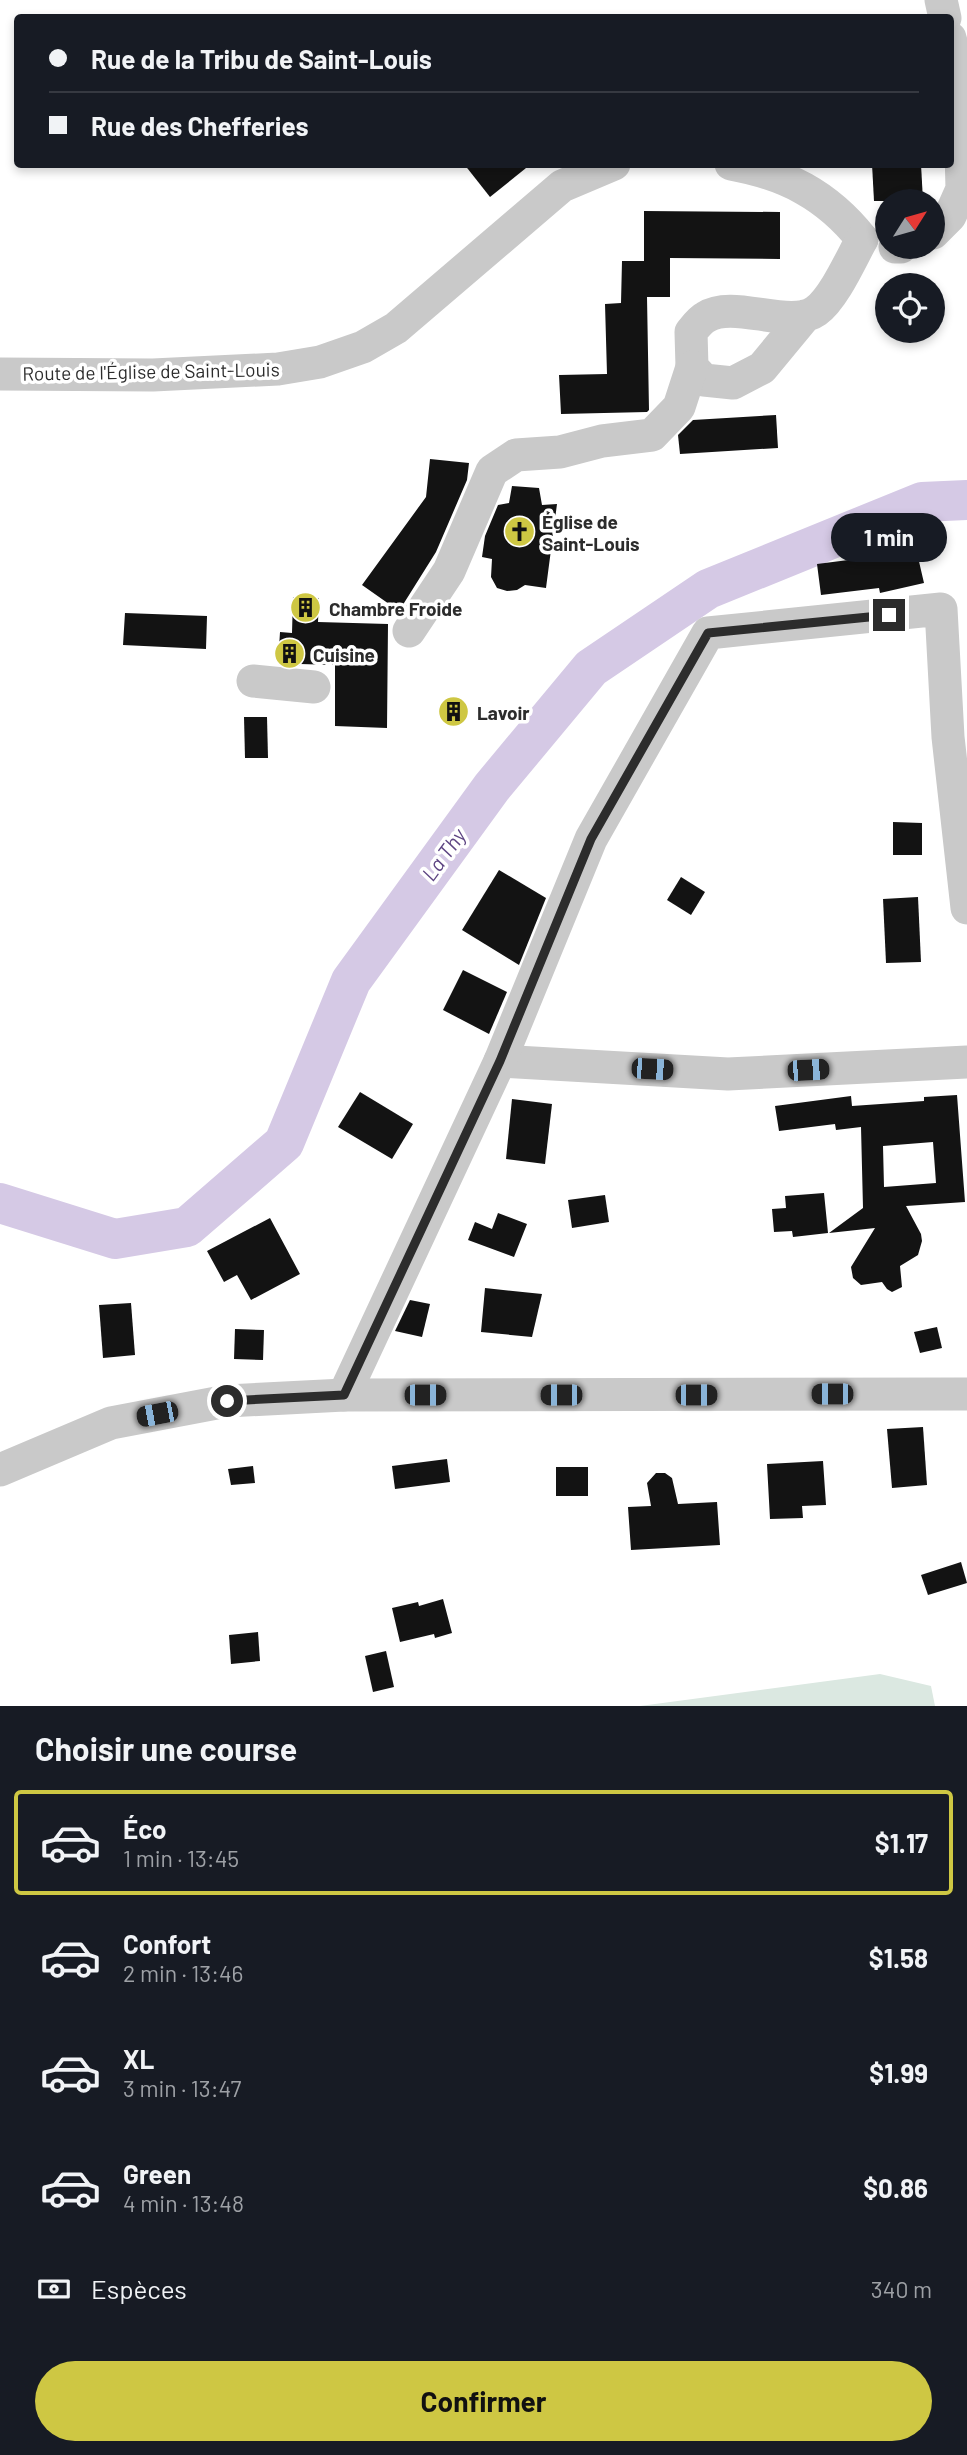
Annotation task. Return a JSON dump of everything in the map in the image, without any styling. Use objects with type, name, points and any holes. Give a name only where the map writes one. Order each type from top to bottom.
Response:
[{"type":"street","points":[[945,221],[962,189],[958,73],[954,56]]},
{"type":"street","name":"Route de l'Église de Saint-Louis","points":[[0,374],[153,374],[278,369],[320,362],[363,347],[396,328],[562,186],[605,168]]},
{"type":"street","points":[[409,631],[449,571],[492,471],[516,455],[560,452],[602,440],[652,435],[679,407],[692,367],[691,332],[705,317],[724,310],[756,315],[805,316],[817,311],[875,242],[809,190],[752,168]]},
{"type":"street","points":[[692,367],[704,380],[733,383],[762,368],[805,316]]},
{"type":"street","points":[[344,1395],[500,1061],[591,839],[708,633],[941,609],[958,737],[967,908]]},
{"type":"street","points":[[253,681],[314,687]]},
{"type":"street","points":[[500,1061],[728,1074],[967,1062]]},
{"type":"street","points":[[0,1470],[111,1423],[227,1401],[344,1395],[967,1394]]},
{"type":"shaded area","points":[[880,1674],[931,1686],[935,1706],[640,1706]]},
{"type":"building","points":[[467,168],[526,168],[490,197]]},
{"type":"building","points":[[872,168],[921,168],[922,189],[875,189],[875,201]]},
{"type":"building","points":[[644,211],[780,212],[780,259],[670,258],[670,297],[647,297],[649,410],[561,414],[559,375],[607,374],[605,304],[621,303],[622,261],[644,261]]},
{"type":"building","points":[[776,415],[778,448],[680,454],[678,435],[693,420]]},
{"type":"building","points":[[430,459],[469,463],[467,480],[436,552],[399,611],[362,585],[426,497]]},
{"type":"building","name":"Église de Saint-Louis","points":[[512,486],[539,488],[542,505],[557,504],[546,588],[525,585],[517,590],[507,591],[497,588],[491,577],[492,559],[482,557],[485,536],[498,505],[509,503]]},
{"type":"building","points":[[914,540],[924,583],[880,593],[879,588],[821,595],[817,564],[872,557],[870,549]]},
{"type":"building","points":[[293,597],[319,598],[318,622],[388,624],[387,728],[335,726],[335,665],[278,664],[280,632],[292,633]]},
{"type":"building","points":[[125,613],[207,616],[206,649],[123,645]]},
{"type":"building","points":[[244,717],[267,717],[268,758],[245,758]]},
{"type":"building","points":[[893,822],[922,823],[922,855],[893,855]]},
{"type":"building","points":[[499,870],[546,898],[519,965],[462,930]]},
{"type":"building","points":[[681,877],[705,892],[691,915],[667,900]]},
{"type":"building","points":[[918,897],[921,962],[886,963],[883,899]]},
{"type":"building","points":[[463,970],[507,992],[489,1034],[443,1010]]},
{"type":"building","points":[[360,1092],[413,1124],[392,1159],[338,1127]]},
{"type":"building","points":[[957,1095],[965,1202],[906,1206],[922,1241],[918,1255],[900,1266],[902,1287],[892,1292],[882,1282],[861,1285],[853,1278],[851,1267],[875,1228],[829,1233],[863,1208],[861,1127],[836,1130],[835,1124],[779,1131],[775,1106],[851,1096],[852,1106],[924,1101],[924,1097]],"holes":[[[933,1142],[936,1183],[884,1187],[883,1146]]]},
{"type":"building","points":[[512,1099],[552,1104],[545,1164],[506,1159]]},
{"type":"building","points":[[824,1193],[828,1233],[793,1237],[792,1231],[774,1232],[772,1209],[786,1208],[785,1196]]},
{"type":"building","points":[[605,1195],[609,1222],[572,1228],[568,1200]]},
{"type":"building","points":[[498,1213],[527,1224],[514,1257],[468,1240],[475,1222],[492,1229]]},
{"type":"building","points":[[270,1218],[300,1274],[251,1300],[237,1275],[224,1282],[207,1251]]},
{"type":"building","points":[[485,1288],[542,1294],[532,1337],[481,1332]]},
{"type":"building","points":[[410,1300],[430,1304],[422,1337],[395,1331]]},
{"type":"building","points":[[131,1303],[135,1355],[103,1358],[99,1305]]},
{"type":"building","points":[[937,1327],[942,1348],[920,1353],[914,1332]]},
{"type":"building","points":[[235,1329],[264,1330],[263,1360],[234,1359]]},
{"type":"building","points":[[923,1427],[927,1485],[892,1488],[887,1429]]},
{"type":"building","points":[[447,1459],[450,1482],[395,1489],[392,1466]]},
{"type":"building","points":[[823,1461],[826,1505],[802,1506],[803,1518],[770,1519],[767,1464]]},
{"type":"building","points":[[253,1466],[255,1483],[231,1485],[228,1469]]},
{"type":"building","points":[[556,1467],[588,1467],[588,1496],[556,1496]]},
{"type":"building","points":[[656,1473],[665,1473],[672,1478],[678,1504],[717,1502],[720,1545],[631,1550],[628,1507],[651,1506],[647,1483]]},
{"type":"building","points":[[961,1562],[967,1583],[928,1595],[921,1575]]},
{"type":"building","points":[[443,1599],[452,1633],[400,1642],[392,1608],[418,1602],[419,1606]]},
{"type":"building","points":[[258,1632],[260,1661],[231,1664],[229,1635]]},
{"type":"building","points":[[386,1651],[394,1687],[373,1692],[365,1656]]},
{"type":"waterway","name":"La Thy","points":[[0,1203],[115,1239],[187,1227],[284,1143],[351,981],[492,787],[591,668],[708,589],[922,502],[967,500]]},
{"type":"place","name":"Église de Saint-Louis","points":[[519,532]]},
{"type":"place","name":"Chambre Froide","points":[[306,608]]},
{"type":"place","name":"Cuisine","points":[[290,654]]},
{"type":"place","name":"Lavoir","points":[[454,712]]},
{"type":"route","points":[[227,1401],[344,1395],[500,1061],[591,839],[708,633],[889,615]]}]
